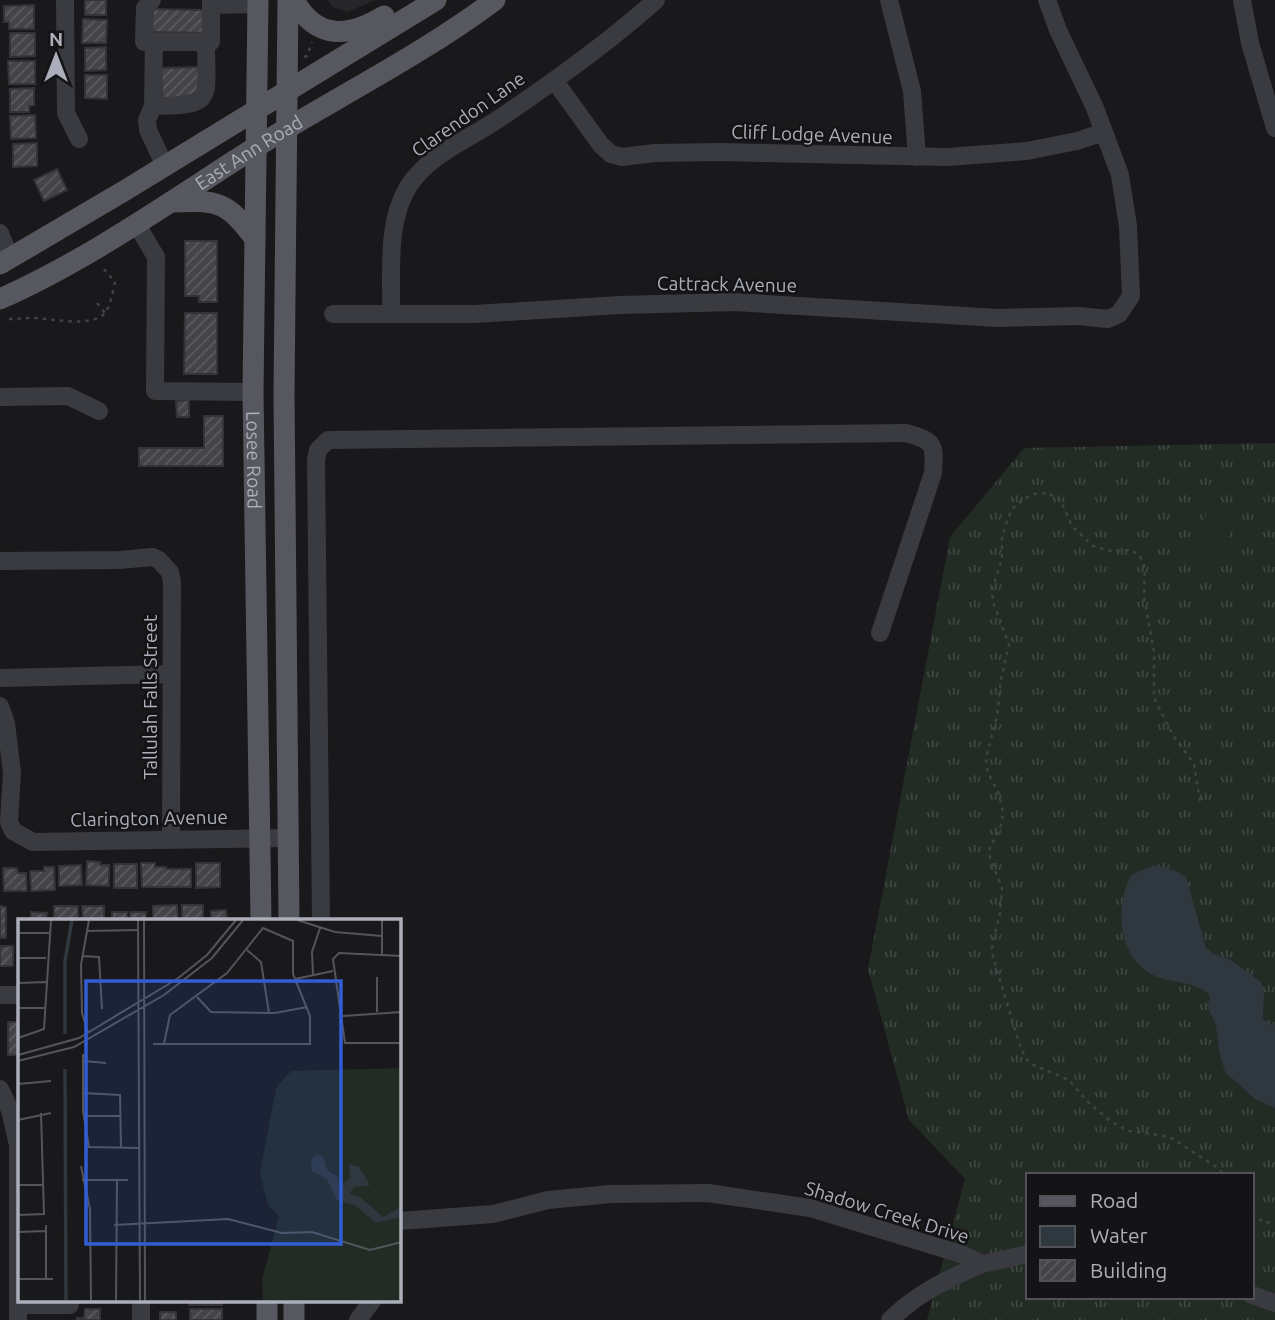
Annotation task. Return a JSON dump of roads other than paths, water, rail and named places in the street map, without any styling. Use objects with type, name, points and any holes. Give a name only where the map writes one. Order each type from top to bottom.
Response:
[{"type":"main road","name":"Losee Road","points":[[288,0],[284,394],[289,919]]},
{"type":"main road","points":[[294,0],[307,18],[320,26],[343,33],[363,28],[410,0]]},
{"type":"main road","name":"East Ann Road","points":[[5,261],[436,0]]},
{"type":"main road","name":"East Ann Road","points":[[4,309],[50,274],[388,69],[495,0]]},
{"type":"main road","name":"Losee Road","points":[[258,2],[253,392],[261,919]]},
{"type":"main road","points":[[169,202],[201,201],[220,204],[240,219],[255,239]]},
{"type":"main road","points":[[0,285],[12,270],[5,261]]},
{"type":"main road","points":[[267,1302],[267,1320]]},
{"type":"main road","points":[[294,1302],[294,1320]]},
{"type":"street","points":[[65,0],[66,113],[79,139]]},
{"type":"street","points":[[152,0],[145,8],[144,42],[211,42],[211,2],[258,2]]},
{"type":"street","name":"Clarendon Lane","points":[[391,314],[397,214],[408,188],[421,172],[441,154],[496,121],[554,80],[656,0]]},
{"type":"street","points":[[890,0],[912,91],[917,157]]},
{"type":"street","points":[[1047,0],[1104,132]]},
{"type":"street","points":[[1242,0],[1250,43],[1275,128]]},
{"type":"street","points":[[154,42],[153,106],[147,121],[148,130],[165,166]]},
{"type":"street","points":[[153,106],[187,106],[203,98],[206,90],[206,42]]},
{"type":"street","name":"Cliff Lodge Avenue","points":[[554,80],[601,145],[611,154],[622,157],[648,153],[719,152],[917,157],[1027,151],[1077,141],[1104,132]]},
{"type":"street","name":"Cattrack Avenue","points":[[333,314],[487,314],[620,305],[735,302],[998,318],[1078,316],[1108,319],[1119,314],[1131,296],[1128,226],[1120,175],[1104,132]]},
{"type":"street","points":[[135,223],[156,257],[155,391],[253,392]]},
{"type":"street","points":[[0,233],[5,261]]},
{"type":"street","points":[[0,397],[68,397],[99,411]]},
{"type":"street","points":[[321,919],[316,460],[318,450],[328,440],[906,433],[928,439],[935,450],[933,473],[880,633]]},
{"type":"street","name":"Tallulah Falls Street","points":[[0,561],[119,560],[153,557],[170,572],[171,838]]},
{"type":"street","points":[[0,678],[170,674]]},
{"type":"street","name":"Clarington Avenue","points":[[0,706],[6,723],[12,773],[9,822],[13,831],[33,842],[288,838]]},
{"type":"street","points":[[0,995],[18,995]]},
{"type":"street","points":[[0,1089],[16,1118],[18,1145],[9,1177],[18,1212],[9,1272],[18,1313],[70,1308]]},
{"type":"street","name":"Shadow Creek Drive","points":[[401,1221],[493,1214],[548,1200],[611,1194],[708,1193],[810,1208],[950,1250],[982,1264],[1026,1254]]},
{"type":"street","points":[[890,1320],[903,1307],[949,1278],[982,1264]]},
{"type":"street","points":[[1254,1296],[1275,1303]]},
{"type":"street","points":[[141,1302],[141,1320]]},
{"type":"street","points":[[358,1320],[371,1302]]},
{"type":"water","points":[[1154,865],[1174,870],[1186,877],[1206,948],[1231,960],[1261,982],[1264,992],[1263,1019],[1270,1025],[1275,1024],[1275,1108],[1255,1099],[1225,1072],[1216,1025],[1207,1005],[1209,994],[1191,985],[1157,977],[1134,959],[1127,947],[1121,918],[1126,888],[1131,875]]}]
